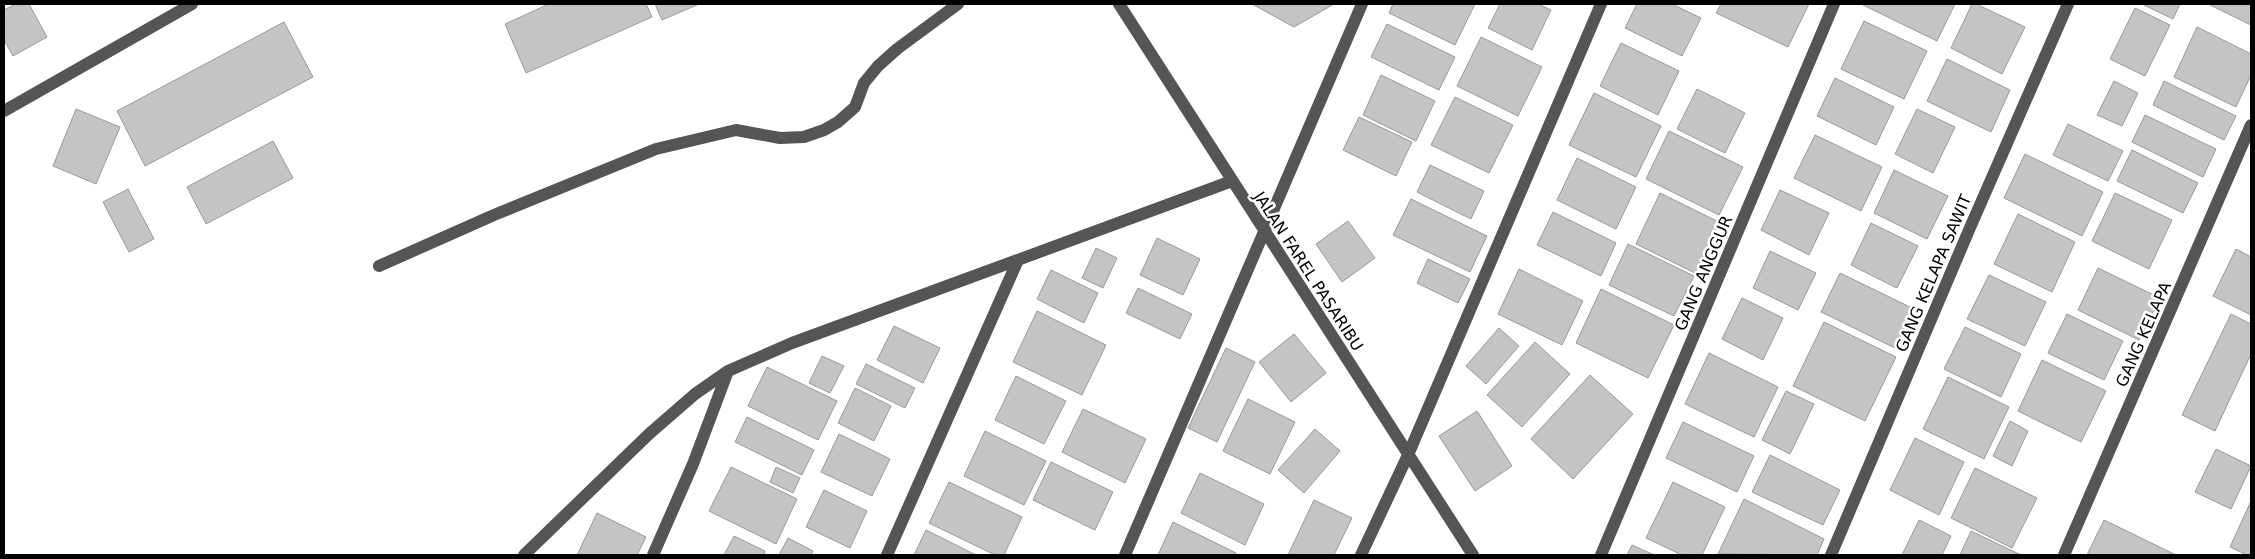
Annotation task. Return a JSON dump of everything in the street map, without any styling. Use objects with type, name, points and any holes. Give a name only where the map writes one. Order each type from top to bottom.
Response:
[{"type":"street","points":[[379,266],[494,215],[656,149],[736,130],[780,138],[804,137],[824,130],[838,122],[855,107],[864,83],[897,48],[958,4]]},
{"type":"street","name":"JALAN FAREL PASARIBU","points":[[1120,4],[1473,555]]},
{"type":"street","points":[[1125,555],[1362,4]]},
{"type":"street","points":[[1361,555],[1408,455],[1601,4]]},
{"type":"street","name":"GANG ANGGUR","points":[[1601,555],[1834,4]]},
{"type":"street","name":"GANG KELAPA SAWIT","points":[[1831,555],[1969,230],[2068,4]]},
{"type":"street","points":[[4,111],[187,5]]},
{"type":"street","name":"GANG KELAPA","points":[[2064,555],[2251,125]]},
{"type":"street","points":[[524,555],[649,434],[695,394],[728,371],[792,344],[1232,180]]},
{"type":"street","points":[[887,555],[1018,260]]},
{"type":"street","points":[[653,555],[693,464],[728,371]]},
{"type":"building","points":[[16,4],[29,4],[47,37],[13,56],[4,40],[4,10]]},
{"type":"building","points":[[549,4],[646,4],[652,17],[526,73],[505,24]]},
{"type":"building","points":[[655,4],[699,4],[662,20]]},
{"type":"building","points":[[1252,4],[1334,4],[1294,27]]},
{"type":"building","points":[[1393,4],[1475,4],[1455,45],[1389,13]]},
{"type":"building","points":[[1500,4],[1538,4],[1551,10],[1532,50],[1488,28]]},
{"type":"building","points":[[1637,4],[1672,4],[1701,18],[1682,56],[1625,28]]},
{"type":"building","points":[[1721,4],[1809,4],[1788,47],[1716,13]]},
{"type":"building","points":[[1864,4],[1955,4],[1937,41]]},
{"type":"building","points":[[1972,4],[1976,4],[2025,27],[2002,74],[1951,48]]},
{"type":"building","points":[[2142,4],[2180,4],[2173,19]]},
{"type":"building","points":[[2208,4],[2251,4],[2251,25]]},
{"type":"building","points":[[2135,8],[2170,25],[2145,76],[2110,59]]},
{"type":"building","points":[[1864,21],[1927,51],[1904,99],[1841,69]]},
{"type":"building","points":[[284,22],[313,77],[145,166],[117,111]]},
{"type":"building","points":[[1387,24],[1455,57],[1439,90],[1371,57]]},
{"type":"building","points":[[2197,27],[2251,54],[2251,75],[2236,107],[2174,77]]},
{"type":"building","points":[[1481,37],[1542,67],[1518,116],[1457,86]]},
{"type":"building","points":[[1621,43],[1679,71],[1658,115],[1600,86]]},
{"type":"building","points":[[1947,59],[2010,90],[1991,132],[1927,101]]},
{"type":"building","points":[[1381,75],[1435,101],[1416,141],[1363,115]]},
{"type":"building","points":[[1835,78],[1894,107],[1876,145],[1817,116]]},
{"type":"building","points":[[2114,81],[2138,93],[2122,126],[2097,115]]},
{"type":"building","points":[[2164,81],[2236,116],[2224,140],[2153,105]]},
{"type":"building","points":[[1697,89],[1745,113],[1725,153],[1677,129]]},
{"type":"building","points":[[1594,93],[1661,126],[1636,177],[1569,145]]},
{"type":"building","points":[[1455,97],[1513,125],[1489,173],[1431,145]]},
{"type":"building","points":[[76,109],[120,127],[96,184],[53,166]]},
{"type":"building","points":[[1917,109],[1955,127],[1933,173],[1895,154]]},
{"type":"building","points":[[2145,115],[2216,149],[2203,177],[2132,142]]},
{"type":"building","points":[[1359,117],[1412,142],[1396,176],[1343,150]]},
{"type":"building","points":[[2068,124],[2123,151],[2108,181],[2053,155]]},
{"type":"building","points":[[1669,131],[1743,167],[1719,215],[1646,179]]},
{"type":"building","points":[[1815,135],[1882,167],[1861,211],[1794,178]]},
{"type":"building","points":[[273,141],[293,178],[206,224],[187,187]]},
{"type":"building","points":[[2132,150],[2198,183],[2183,213],[2117,181]]},
{"type":"building","points":[[2025,154],[2103,192],[2082,236],[2004,198]]},
{"type":"building","points":[[1577,158],[1636,187],[1616,229],[1557,200]]},
{"type":"building","points":[[1430,165],[1484,191],[1471,219],[1417,192]]},
{"type":"building","points":[[1894,170],[1948,196],[1927,239],[1874,213]]},
{"type":"building","points":[[128,189],[154,239],[129,252],[103,202]]},
{"type":"building","points":[[1780,190],[1829,213],[1809,255],[1761,230]]},
{"type":"building","points":[[1660,193],[1719,222],[1695,273],[1636,244]]},
{"type":"building","points":[[2115,193],[2172,220],[2149,269],[2092,241]]},
{"type":"building","points":[[1411,199],[1487,236],[1470,272],[1393,235]]},
{"type":"building","points":[[1553,212],[1616,243],[1601,276],[1537,245]]},
{"type":"building","points":[[2018,214],[2075,242],[2052,292],[1994,264]]},
{"type":"building","points":[[1348,221],[1375,258],[1342,282],[1316,244]]},
{"type":"building","points":[[1871,223],[1918,246],[1897,288],[1851,265]]},
{"type":"building","points":[[1157,238],[1200,259],[1183,295],[1140,275]]},
{"type":"building","points":[[1628,244],[1694,276],[1674,316],[1609,285]]},
{"type":"building","points":[[1096,248],[1117,258],[1103,288],[1082,278]]},
{"type":"building","points":[[2236,249],[2251,257],[2251,315],[2213,296]]},
{"type":"building","points":[[1770,251],[1816,273],[1798,310],[1753,288]]},
{"type":"building","points":[[1428,259],[1470,279],[1458,303],[1417,283]]},
{"type":"building","points":[[2098,268],[2160,298],[2139,340],[2078,310]]},
{"type":"building","points":[[1519,269],[1583,301],[1562,345],[1498,314]]},
{"type":"building","points":[[1051,270],[1098,293],[1084,323],[1037,299]]},
{"type":"building","points":[[1840,273],[1914,309],[1895,348],[1821,312]]},
{"type":"building","points":[[1989,275],[2046,302],[2025,346],[1967,319]]},
{"type":"building","points":[[1138,288],[1192,314],[1180,339],[1126,313]]},
{"type":"building","points":[[1601,289],[1674,325],[1648,378],[1576,343]]},
{"type":"building","points":[[1742,298],[1783,318],[1763,360],[1722,339]]},
{"type":"building","points":[[1037,311],[1106,345],[1082,395],[1013,362]]},
{"type":"building","points":[[2067,314],[2123,341],[2104,380],[2048,353]]},
{"type":"building","points":[[2231,314],[2251,324],[2251,354],[2215,431],[2182,415]]},
{"type":"building","points":[[1824,322],[1896,357],[1865,421],[1793,386]]},
{"type":"building","points":[[894,326],[940,348],[923,383],[877,360]]},
{"type":"building","points":[[1965,327],[2021,354],[2001,397],[1944,369]]},
{"type":"building","points":[[1499,328],[1519,346],[1486,384],[1466,366]]},
{"type":"building","points":[[1294,334],[1326,373],[1291,402],[1259,362]]},
{"type":"building","points":[[1535,342],[1570,374],[1522,427],[1487,395]]},
{"type":"building","points":[[1226,348],[1255,362],[1217,442],[1188,428]]},
{"type":"building","points":[[1709,353],[1778,387],[1754,437],[1685,404]]},
{"type":"building","points":[[822,356],[844,366],[830,393],[809,383]]},
{"type":"building","points":[[2042,360],[2106,391],[2081,442],[2018,411]]},
{"type":"building","points":[[866,364],[915,388],[905,408],[856,384]]},
{"type":"building","points":[[767,367],[837,401],[818,440],[748,406]]},
{"type":"building","points":[[1590,375],[1633,414],[1573,479],[1531,439]]},
{"type":"building","points":[[1016,376],[1066,401],[1044,444],[995,420]]},
{"type":"building","points":[[1948,377],[2009,407],[1984,459],[1923,429]]},
{"type":"building","points":[[855,388],[891,406],[874,441],[838,423]]},
{"type":"building","points":[[1786,391],[1814,404],[1790,454],[1762,440]]},
{"type":"building","points":[[1248,399],[1295,422],[1270,474],[1223,451]]},
{"type":"building","points":[[1083,409],[1146,439],[1125,483],[1062,452]]},
{"type":"building","points":[[1477,411],[1512,466],[1475,491],[1439,436]]},
{"type":"building","points":[[747,417],[814,450],[802,475],[735,442]]},
{"type":"building","points":[[2010,421],[2028,431],[2012,466],[1993,456]]},
{"type":"building","points":[[1683,422],[1754,456],[1737,492],[1666,458]]},
{"type":"building","points":[[1315,429],[1340,451],[1304,493],[1278,470]]},
{"type":"building","points":[[985,431],[1046,461],[1024,505],[964,476]]},
{"type":"building","points":[[839,434],[890,459],[872,496],[821,472]]},
{"type":"building","points":[[1915,438],[1964,462],[1939,515],[1890,490]]},
{"type":"building","points":[[2216,449],[2251,466],[2231,509],[2195,492]]},
{"type":"building","points":[[1770,455],[1840,490],[1823,525],[1752,492]]},
{"type":"building","points":[[1051,462],[1113,492],[1095,530],[1033,500]]},
{"type":"building","points":[[731,467],[797,499],[776,544],[709,511]]},
{"type":"building","points":[[776,467],[800,478],[793,493],[770,482]]},
{"type":"building","points":[[1975,468],[2037,498],[2012,548],[1951,518]]},
{"type":"building","points":[[1200,473],[1264,504],[1245,545],[1181,513]]},
{"type":"building","points":[[949,482],[1022,517],[1004,555],[995,555],[929,523]]},
{"type":"building","points":[[1673,482],[1725,507],[1702,555],[1682,555],[1646,538]]},
{"type":"building","points":[[824,490],[867,511],[850,548],[806,527]]},
{"type":"building","points":[[1744,499],[1824,539],[1817,555],[1718,554]]},
{"type":"building","points":[[1314,500],[1352,518],[1334,555],[1288,555]]},
{"type":"building","points":[[2251,501],[2251,555],[2247,555],[2230,547]]},
{"type":"building","points":[[597,513],[646,537],[637,555],[577,555]]},
{"type":"building","points":[[1919,520],[1951,536],[1942,555],[1902,555]]},
{"type":"building","points":[[2104,520],[2174,554],[2174,555],[2087,555]]},
{"type":"building","points":[[1173,522],[1236,553],[1235,555],[1158,555]]},
{"type":"building","points":[[926,530],[976,555],[914,555]]},
{"type":"building","points":[[1971,531],[2021,555],[1960,555]]},
{"type":"building","points":[[734,536],[765,551],[764,555],[724,555]]},
{"type":"building","points":[[788,538],[813,551],[811,555],[779,555]]},
{"type":"building","points":[[1632,545],[1654,555],[1627,555]]}]
